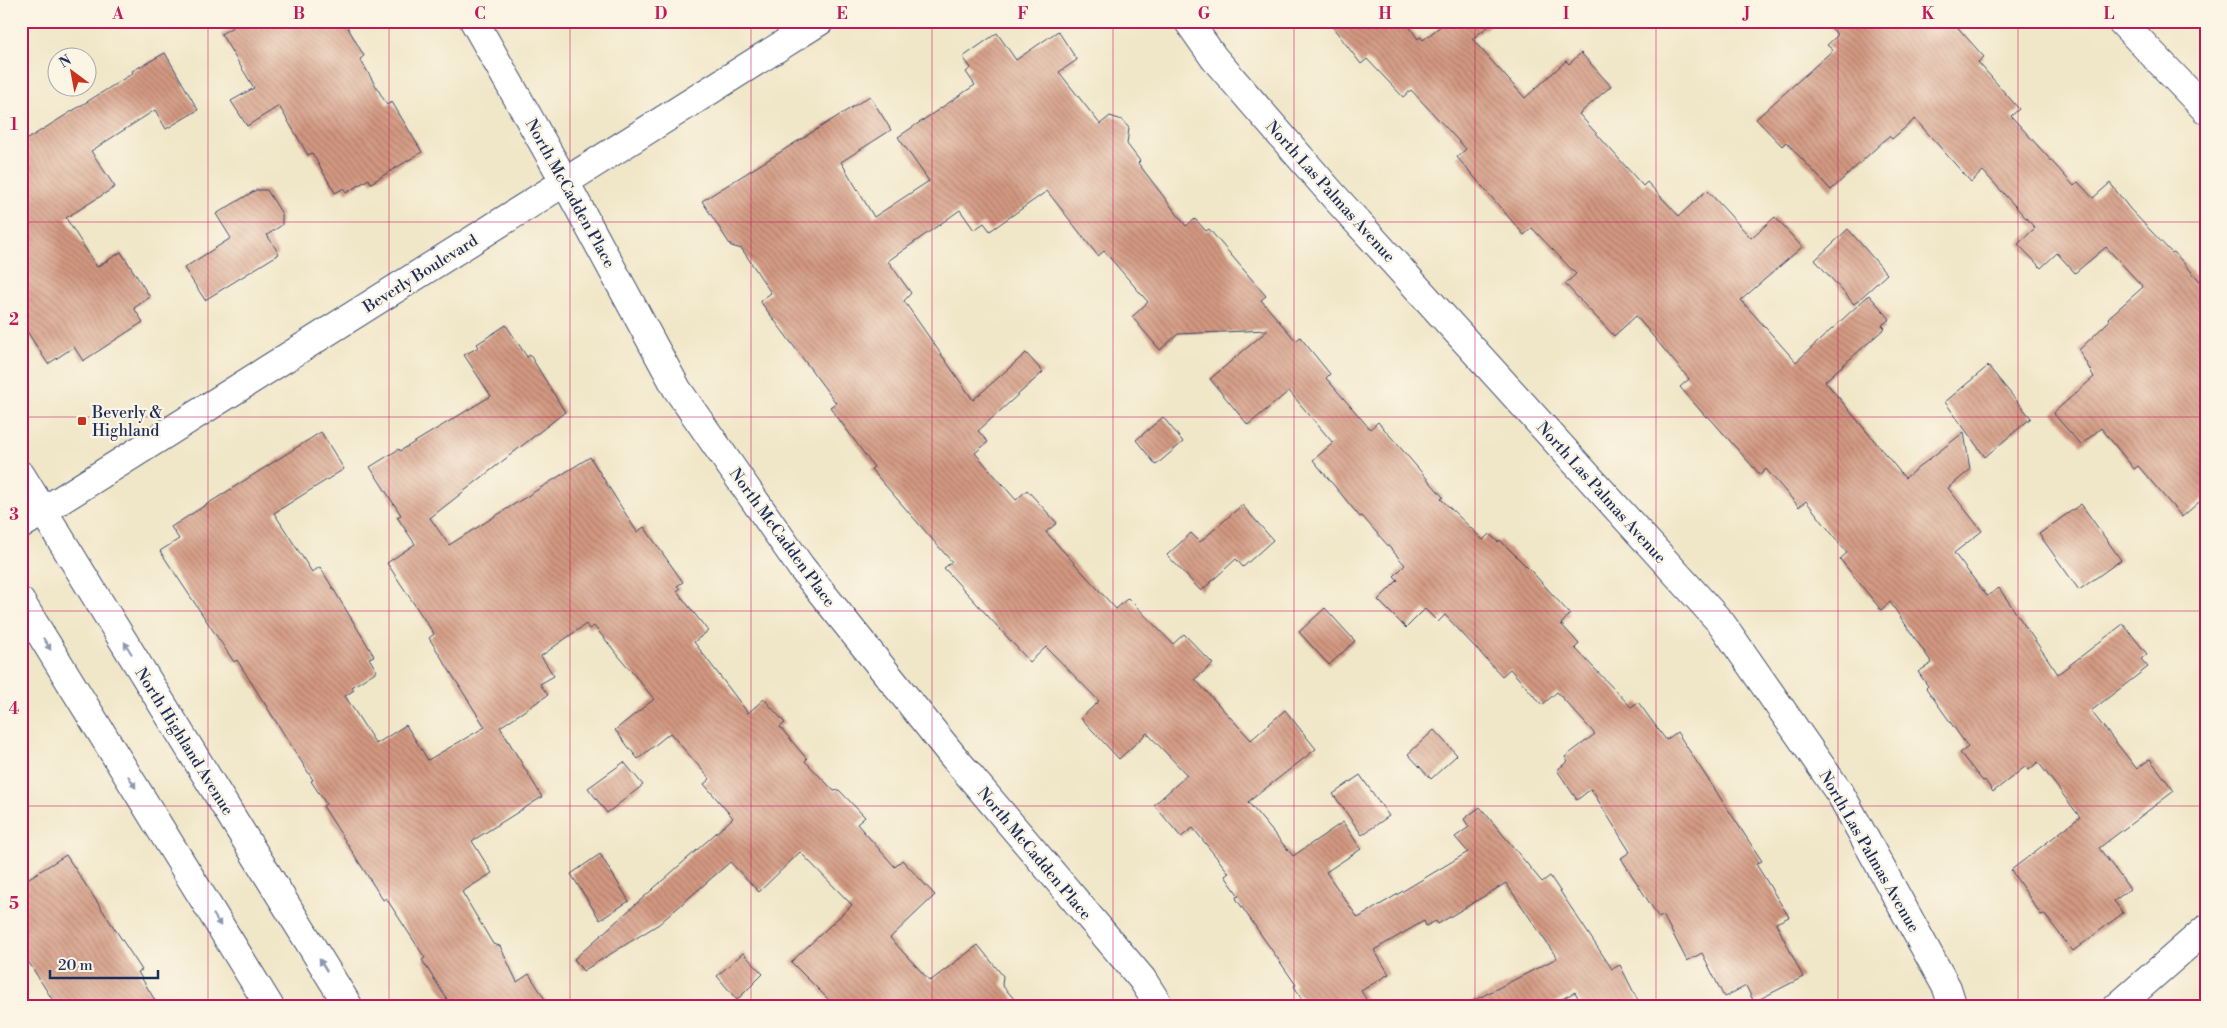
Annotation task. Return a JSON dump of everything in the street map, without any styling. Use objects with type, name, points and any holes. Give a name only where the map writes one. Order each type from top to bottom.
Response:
[{"type":"street","name":"North McCadden Place","points":[[474,21],[566,182],[677,389],[801,568],[952,755],[1142,979],[1160,1007]]},
{"type":"street","name":"Beverly Boulevard","points":[[32,518],[820,21]]},
{"type":"street","name":"North Las Palmas Avenue","points":[[1188,21],[1214,58],[1332,194],[1722,624],[1842,795],[1947,988],[1954,1007]]},
{"type":"street","points":[[2121,21],[2206,110]]},
{"type":"street","name":"North Highland Avenue","points":[[21,475],[32,518],[349,1007]]},
{"type":"street","points":[[21,602],[270,1007]]},
{"type":"street","points":[[2117,1007],[2206,929]]},
{"type":"building","points":[[243,21],[344,21],[364,56],[360,59],[387,105],[392,102],[422,152],[371,183],[369,179],[346,193],[344,188],[335,193],[312,153],[308,155],[279,106],[247,126],[231,101],[254,88],[221,34]]},
{"type":"building","points":[[1328,21],[1405,21],[1418,39],[1420,37],[1423,40],[1447,21],[1495,21],[1472,39],[1525,98],[1566,61],[1569,64],[1581,53],[1611,86],[1579,114],[1643,186],[1647,182],[1679,216],[1707,190],[1751,238],[1775,217],[1802,247],[1741,300],[1796,362],[1869,295],[1890,319],[1882,325],[1885,328],[1825,381],[1905,478],[1964,432],[1970,470],[1948,488],[1982,531],[1954,553],[1987,596],[1999,588],[2058,674],[2123,624],[2147,654],[2141,659],[2148,667],[2091,711],[2137,769],[2150,759],[2174,791],[2099,848],[2130,889],[2114,901],[2123,913],[2073,951],[2044,914],[2041,915],[2011,870],[2080,817],[2038,762],[2029,770],[2026,766],[1993,792],[1985,780],[1983,781],[1960,753],[1968,747],[1926,688],[1928,686],[1918,672],[1932,663],[1890,602],[1881,610],[1840,559],[1847,553],[1806,501],[1799,507],[1766,469],[1760,475],[1708,416],[1706,417],[1680,387],[1689,379],[1636,316],[1614,336],[1565,284],[1576,274],[1532,228],[1524,235],[1457,157],[1466,149],[1411,90],[1403,97],[1367,59],[1361,64]]},
{"type":"building","points":[[1824,21],[1952,21],[1984,57],[1978,62],[2019,109],[2011,116],[2074,186],[2078,182],[2093,198],[2110,183],[2130,209],[2172,253],[2174,252],[2206,288],[2206,496],[2182,517],[2138,466],[2134,469],[2101,428],[2081,445],[2053,413],[2094,377],[2079,350],[2109,321],[2108,318],[2143,287],[2106,247],[2075,273],[2057,253],[2041,268],[2018,244],[2035,228],[1983,171],[1971,182],[1915,119],[1892,139],[1889,136],[1831,190],[1786,142],[1782,146],[1756,119],[1833,50],[1827,45],[1838,35]]},
{"type":"building","points":[[1058,31],[1077,60],[1059,72],[1100,124],[1110,116],[1122,120],[1129,128],[1127,144],[1140,161],[1138,163],[1186,226],[1195,219],[1206,231],[1209,229],[1266,296],[1261,300],[1296,341],[1300,337],[1330,374],[1326,378],[1370,429],[1378,422],[1443,497],[1441,499],[1483,540],[1489,534],[1498,542],[1500,540],[1533,573],[1570,614],[1561,624],[1579,644],[1575,648],[1631,707],[1638,702],[1666,740],[1677,732],[1762,861],[1756,864],[1789,917],[1776,923],[1803,977],[1754,1002],[1746,986],[1724,997],[1702,953],[1687,961],[1663,915],[1659,918],[1621,858],[1630,852],[1591,789],[1577,800],[1557,770],[1568,761],[1565,757],[1595,734],[1557,692],[1542,705],[1510,669],[1502,676],[1445,615],[1438,622],[1425,609],[1406,628],[1378,600],[1398,580],[1394,576],[1405,565],[1362,516],[1360,517],[1313,460],[1333,443],[1289,391],[1248,425],[1210,379],[1268,330],[1178,334],[1160,350],[1132,317],[1148,302],[1104,251],[1098,256],[1047,191],[990,231],[984,223],[974,230],[960,210],[888,261],[911,293],[904,301],[973,400],[1026,353],[1043,372],[978,431],[988,442],[975,453],[1016,500],[1027,490],[1057,523],[1046,532],[1116,609],[1128,598],[1173,644],[1184,634],[1213,664],[1195,679],[1251,740],[1285,710],[1316,749],[1248,802],[1293,856],[1343,822],[1361,849],[1326,872],[1358,918],[1468,852],[1455,837],[1469,827],[1464,819],[1480,807],[1542,882],[1550,876],[1612,969],[1620,965],[1641,1007],[1583,1007],[1575,992],[1547,1007],[1461,1007],[1557,958],[1506,883],[1438,924],[1436,921],[1426,926],[1424,921],[1374,950],[1389,974],[1361,991],[1371,1007],[1306,1007],[1294,986],[1296,985],[1237,900],[1236,897],[1239,896],[1225,876],[1229,873],[1193,828],[1181,837],[1154,805],[1187,775],[1147,733],[1119,759],[1081,718],[1099,701],[1046,647],[1030,662],[944,568],[952,562],[871,469],[874,467],[830,407],[836,403],[760,301],[771,293],[742,249],[731,246],[702,201],[870,96],[891,130],[841,162],[874,217],[929,181],[898,137],[975,85],[966,72],[971,68],[963,57],[997,33],[1016,60]]},
{"type":"building","points":[[165,53],[198,110],[166,129],[155,110],[91,151],[115,187],[66,218],[97,267],[121,252],[150,297],[134,308],[143,322],[83,361],[74,347],[48,364],[21,322],[21,143],[93,98],[98,98],[98,95],[133,73],[132,71]]},
{"type":"building","points":[[256,190],[267,190],[282,214],[282,225],[267,235],[279,254],[205,300],[184,268],[231,238],[216,214]]},
{"type":"building","points":[[1848,229],[1887,274],[1854,304],[1815,260]]},
{"type":"building","points":[[506,325],[527,357],[530,355],[565,412],[430,518],[449,545],[590,457],[637,532],[644,527],[683,582],[677,586],[680,589],[677,591],[708,631],[694,642],[748,713],[764,699],[785,723],[780,727],[807,759],[805,761],[834,791],[839,790],[865,817],[857,824],[895,867],[902,860],[935,895],[890,938],[930,981],[978,945],[1003,976],[1002,985],[1021,1007],[836,1007],[791,962],[852,905],[800,852],[759,892],[730,862],[659,924],[583,971],[574,959],[733,818],[704,784],[710,779],[670,733],[638,759],[615,730],[654,699],[594,626],[589,629],[586,624],[541,656],[554,676],[540,684],[548,695],[500,727],[542,797],[472,841],[492,873],[462,892],[493,944],[500,946],[517,982],[529,974],[550,1007],[452,1007],[422,960],[425,958],[386,898],[383,900],[323,806],[326,804],[311,781],[313,780],[237,660],[234,662],[160,551],[179,539],[171,527],[321,432],[344,469],[274,513],[312,572],[320,567],[374,656],[369,658],[377,671],[352,687],[354,690],[345,696],[376,744],[406,725],[428,760],[485,727],[429,638],[434,634],[387,563],[415,544],[397,517],[401,515],[370,467],[491,396],[464,355],[479,347],[477,344]]},
{"type":"building","points":[[1988,366],[2031,418],[1985,457],[1945,402]]},
{"type":"building","points":[[1163,417],[1183,442],[1156,465],[1136,440]]},
{"type":"building","points":[[2081,504],[2121,560],[2079,590],[2039,534]]},
{"type":"building","points":[[1242,505],[1273,540],[1243,567],[1236,559],[1201,591],[1167,555],[1191,533],[1200,542]]},
{"type":"building","points":[[1325,608],[1355,641],[1329,665],[1299,632]]},
{"type":"building","points":[[1434,730],[1457,755],[1431,779],[1408,754]]},
{"type":"building","points":[[624,762],[643,785],[607,813],[588,788]]},
{"type":"building","points":[[1360,775],[1389,816],[1362,835],[1333,794]]},
{"type":"building","points":[[600,854],[629,901],[600,920],[571,874]]},
{"type":"building","points":[[66,855],[142,970],[138,972],[159,1007],[57,1007],[21,950],[21,883]]},
{"type":"building","points":[[743,953],[763,974],[737,1000],[717,976]]},
{"type":"place","name":"Beverly & Highland","points":[[82,421]]}]
